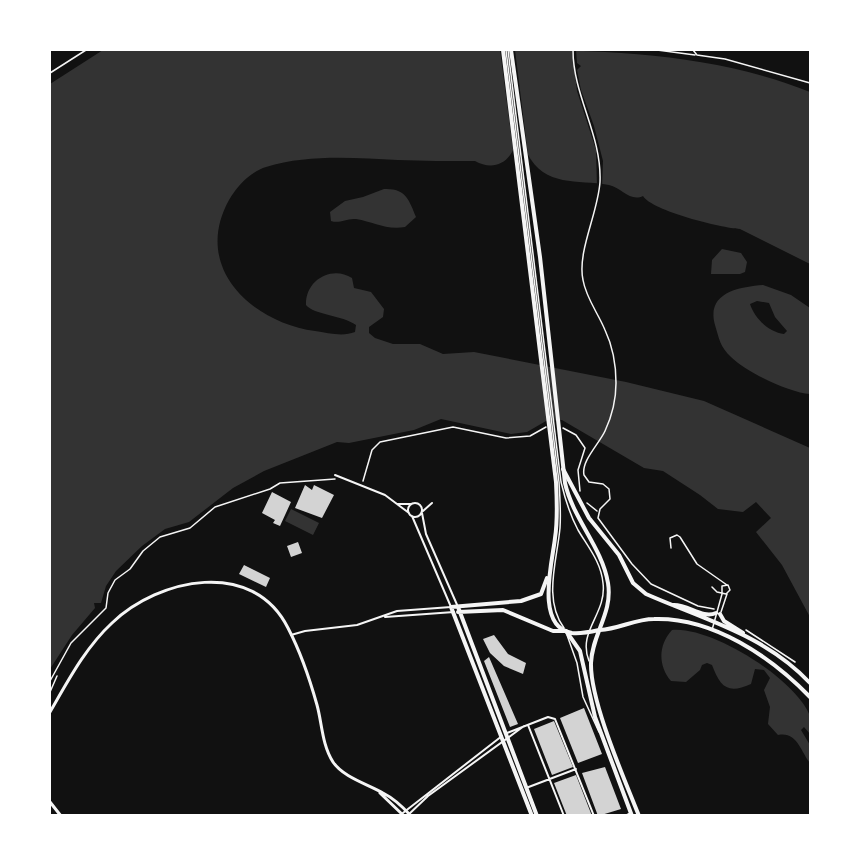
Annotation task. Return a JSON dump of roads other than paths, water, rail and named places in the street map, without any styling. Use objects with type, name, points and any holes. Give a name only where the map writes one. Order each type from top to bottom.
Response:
[{"type":"main road","points":[[507,50],[554,435],[557,523],[547,578],[541,594],[529,600],[453,610],[537,816]]},
{"type":"main road","points":[[507,50],[523,173],[540,258],[545,357],[554,435],[568,498],[605,570],[609,602],[591,665],[601,712],[639,816]]},
{"type":"main road","points":[[563,468],[583,509],[619,555],[633,583],[646,594],[744,633]]},
{"type":"main road","points":[[547,578],[552,611],[558,625],[566,631],[580,651],[602,735],[632,814]]},
{"type":"main road","points":[[672,605],[679,604],[707,615],[717,612],[724,621],[776,653],[810,683]]},
{"type":"main road","points":[[458,609],[503,610],[553,631],[587,632],[658,619],[711,631],[764,657],[810,697]]},
{"type":"main road","points":[[458,609],[532,816]]},
{"type":"street","points":[[291,635],[305,631],[357,625],[382,617],[453,610],[412,516],[385,495],[335,475]]},
{"type":"street","points":[[397,504],[432,503],[422,513],[412,516]]},
{"type":"street","points":[[409,513],[411,504]]},
{"type":"street","points":[[419,504],[426,534],[458,609]]},
{"type":"street","points":[[50,712],[88,651],[111,623],[135,604],[174,587],[203,581],[228,583],[242,587],[273,607],[291,635],[316,700],[328,751],[334,763],[347,774],[377,790],[405,814],[505,738],[548,717],[556,721],[594,816]]},
{"type":"street","points":[[526,726],[564,816]]},
{"type":"street","points":[[526,788],[576,769]]},
{"type":"street","points":[[50,802],[61,816]]},
{"type":"street","points":[[625,816],[632,814]]},
{"type":"lane","points":[[554,435],[559,482],[560,525],[553,594],[557,617],[566,631]]},
{"type":"lane","points":[[554,435],[566,501],[576,525],[596,558],[603,583],[602,608],[587,632],[586,648],[591,665]]},
{"type":"lane","points":[[671,548],[669,545],[673,536],[680,537],[697,564],[727,585],[730,590],[717,612],[711,631]]},
{"type":"lane","points":[[717,612],[722,593],[721,587],[727,585]]},
{"type":"lane","points":[[712,587],[728,594]]}]
